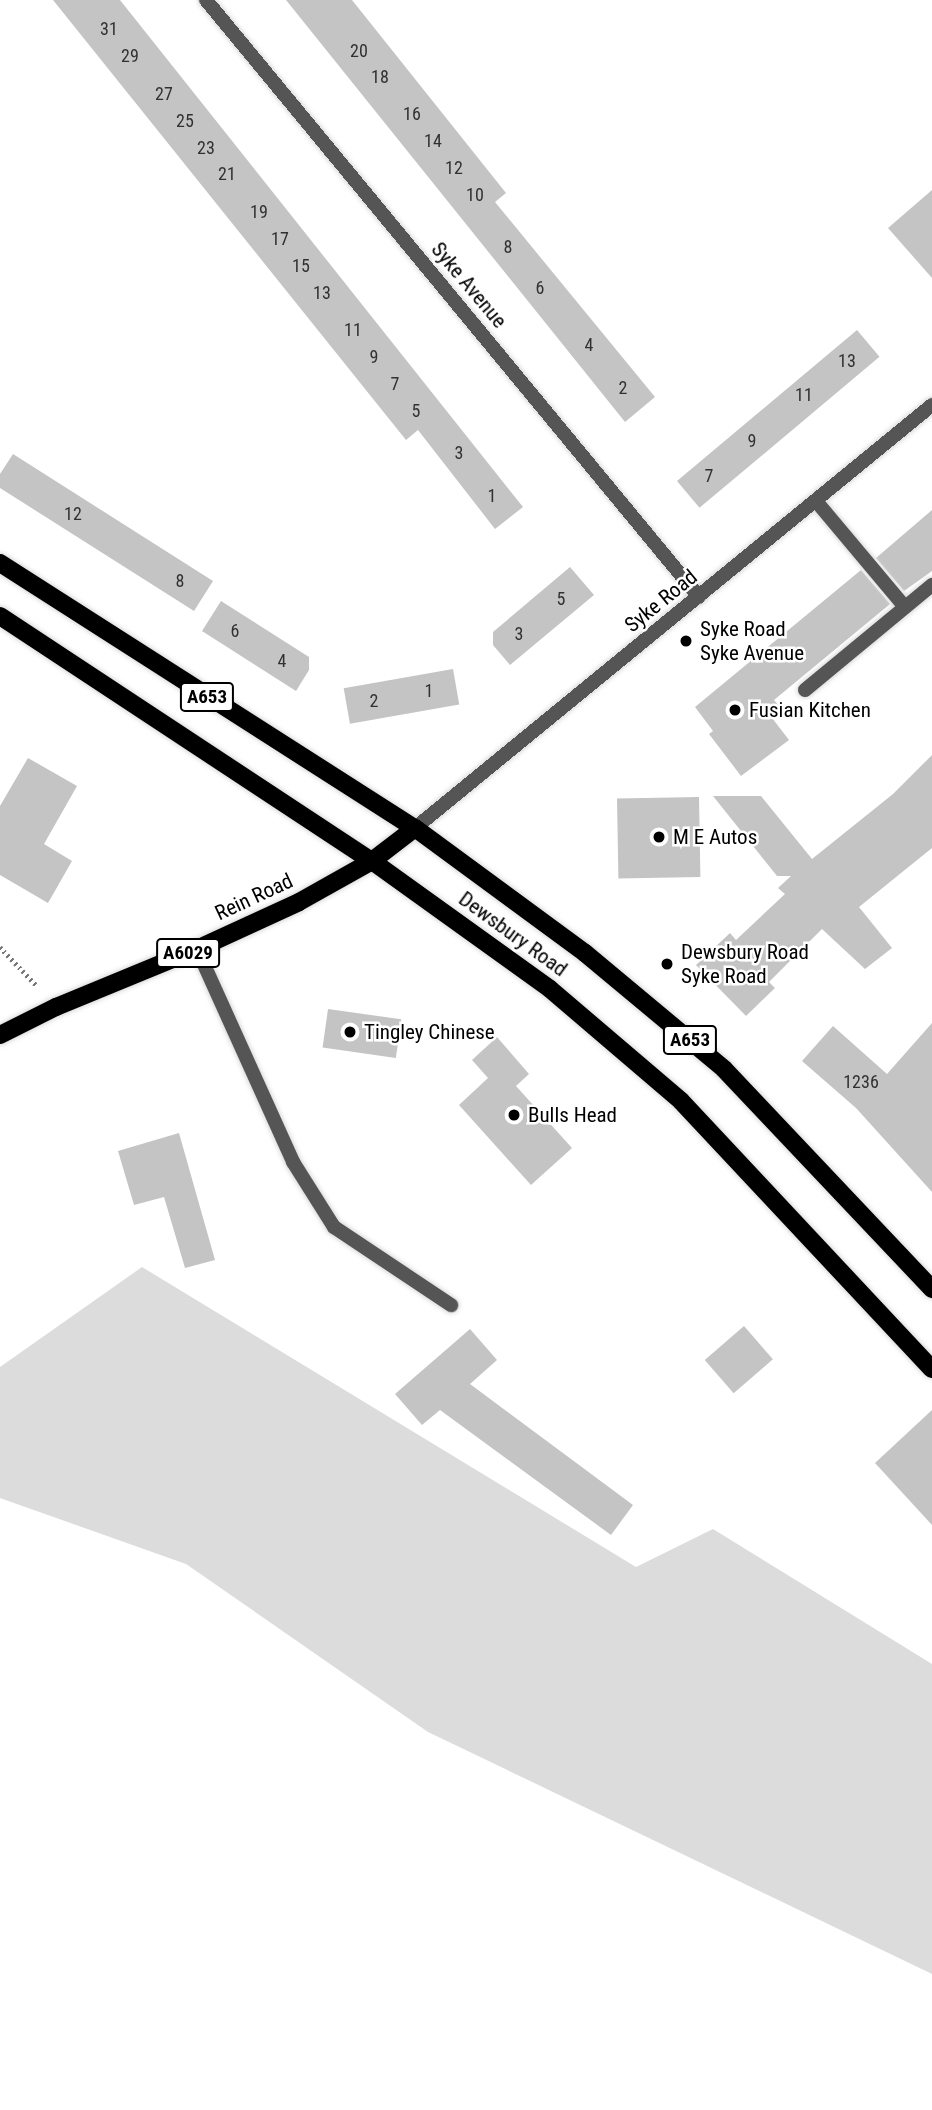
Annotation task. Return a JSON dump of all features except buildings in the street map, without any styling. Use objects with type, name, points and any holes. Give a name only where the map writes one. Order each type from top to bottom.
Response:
[{"type":"main road","name":"Dewsbury Road","points":[[0,564],[415,828],[585,953],[724,1069],[932,1289]]},
{"type":"main road","name":"Dewsbury Road","points":[[0,616],[372,861],[550,989],[681,1101],[932,1369]]},
{"type":"main road","name":"Rein Road","points":[[0,1035],[56,1007],[197,949],[299,902],[372,861],[415,828]]},
{"type":"street","name":"Syke Avenue","points":[[206,0],[699,597]]},
{"type":"street","name":"Syke Road","points":[[415,828],[932,405]]},
{"type":"street","points":[[816,501],[905,607]]},
{"type":"street","points":[[805,690],[932,584]]},
{"type":"street","points":[[197,949],[293,1161],[334,1227],[451,1305]]},
{"type":"path","points":[[0,947],[56,1007]]},
{"type":"shaded area","points":[[142,1267],[636,1567],[713,1529],[932,1664],[932,1974],[428,1732],[186,1564],[0,1498],[0,1367]]},
{"type":"place","name":"Syke Road Syke Avenue","points":[[686,641]]},
{"type":"place","name":"Fusian Kitchen","points":[[735,710]]},
{"type":"place","name":"M E Autos","points":[[659,837]]},
{"type":"place","name":"Dewsbury Road Syke Road","points":[[667,964]]},
{"type":"place","name":"Tingley Chinese","points":[[350,1032]]},
{"type":"place","name":"Bulls Head","points":[[514,1115]]}]
